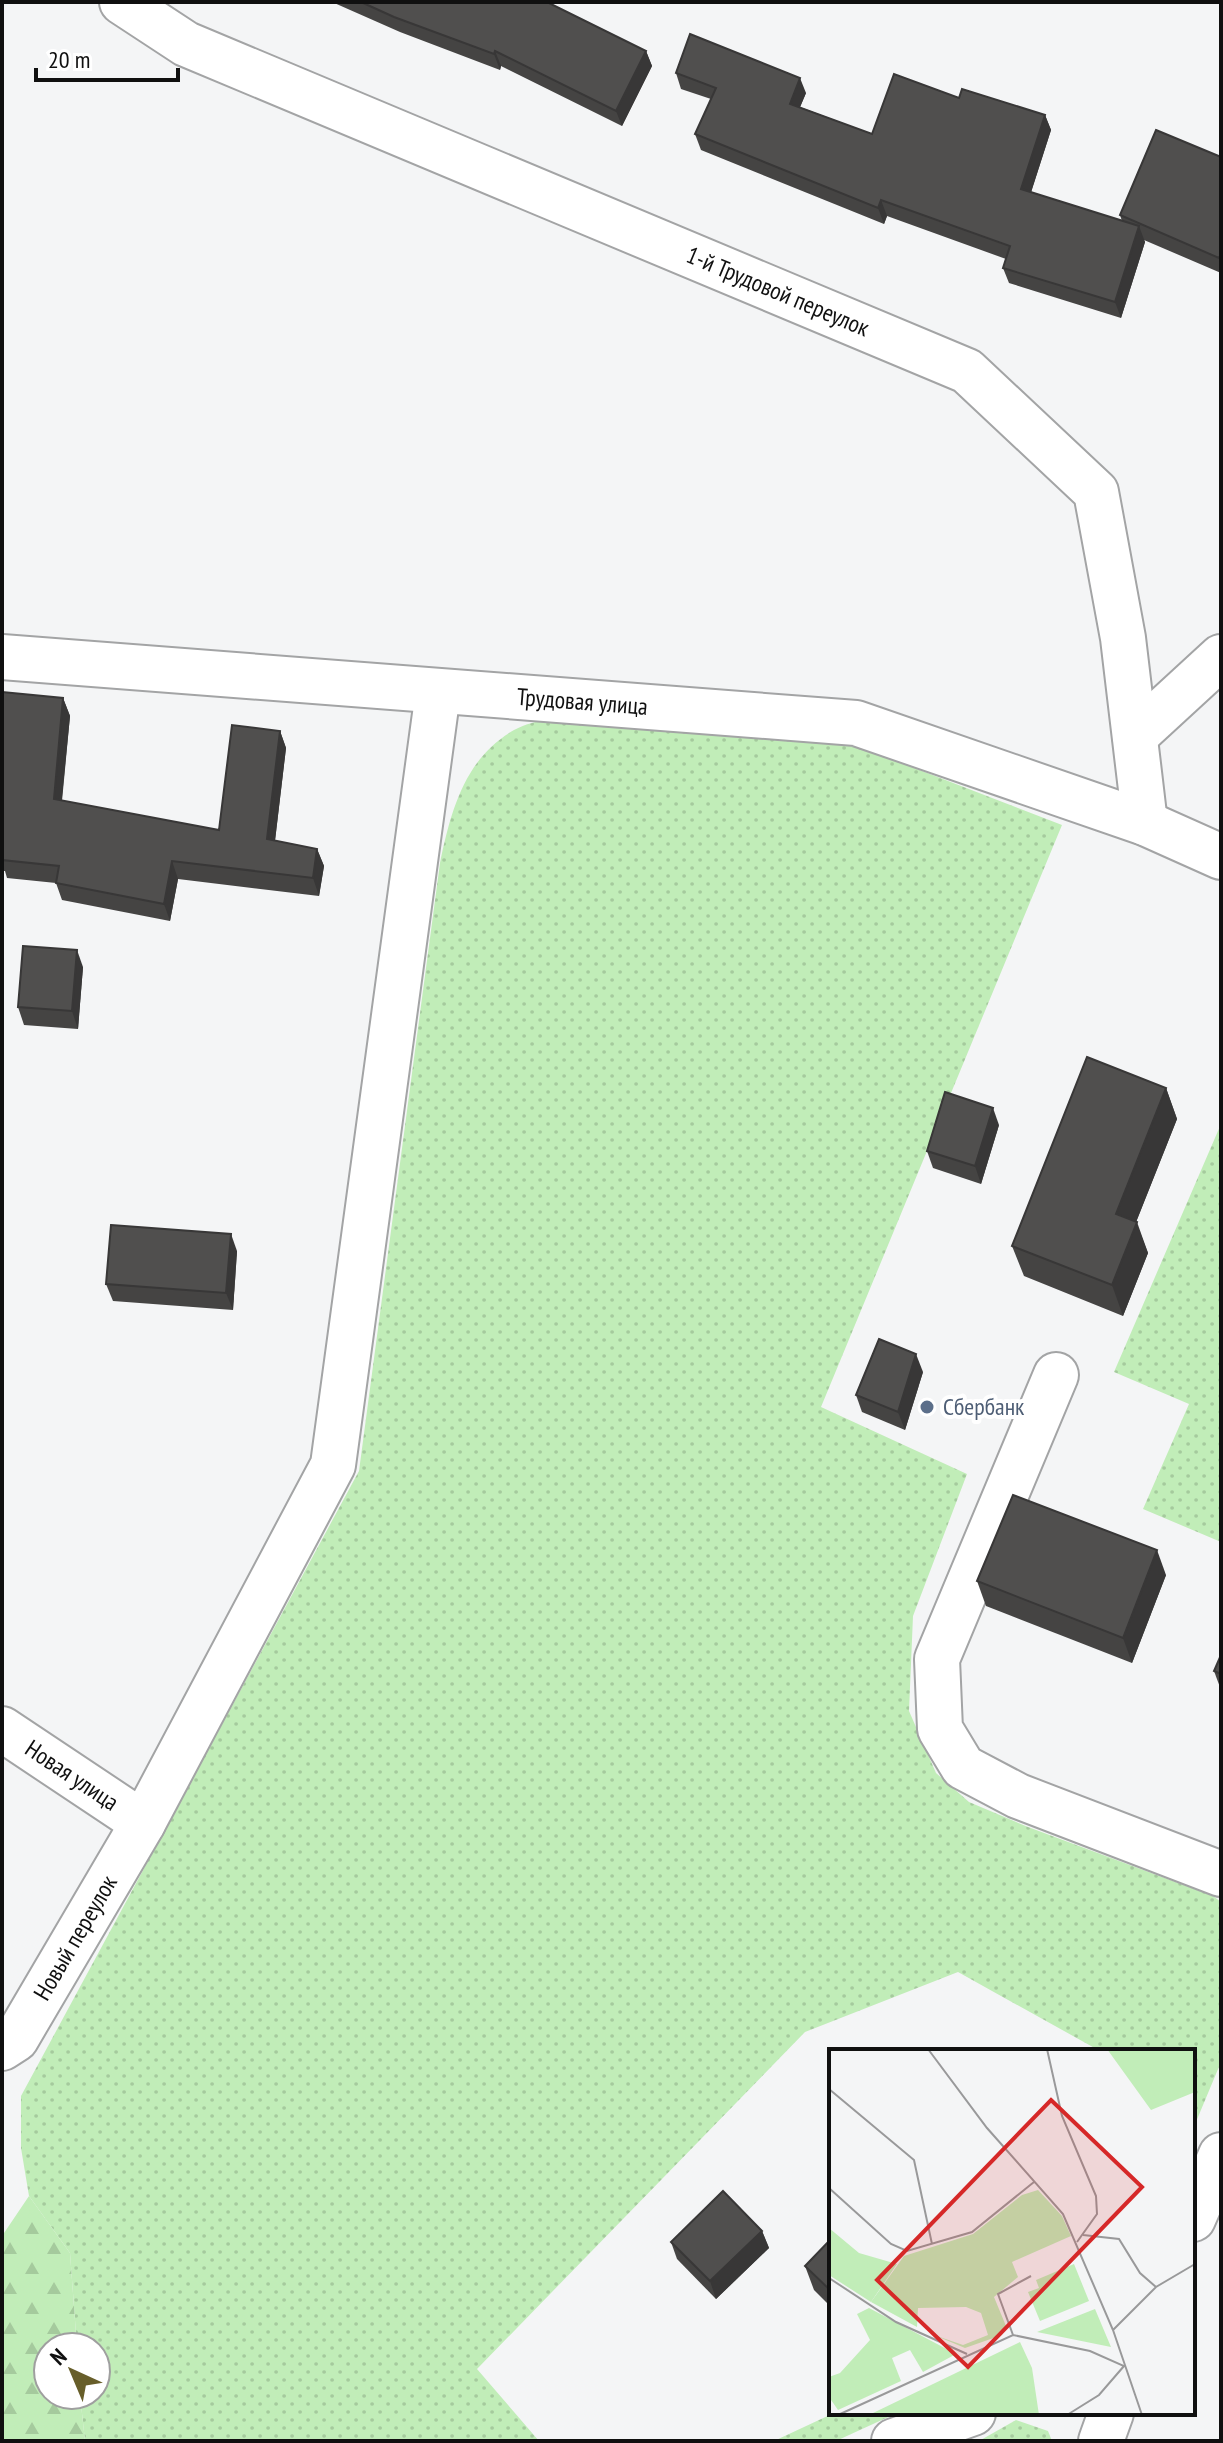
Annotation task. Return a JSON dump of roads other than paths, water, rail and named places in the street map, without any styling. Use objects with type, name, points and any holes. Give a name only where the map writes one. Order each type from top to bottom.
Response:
[{"type":"street","name":"1-й Трудовой переулок","points":[[122,2],[186,44],[967,371],[1096,492],[1123,638],[1145,823]]},
{"type":"street","name":"Трудовая улица","points":[[2,657],[856,723],[1145,823],[1221,857]]},
{"type":"street","points":[[1135,736],[1221,657]]},
{"type":"street","name":"Новый переулок","points":[[2,2048],[16,2039],[143,1823],[333,1465],[438,692]]},
{"type":"street","points":[[1056,1375],[937,1659],[940,1729],[963,1767],[1018,1796],[1221,1874]]},
{"type":"street","name":"Новая улица","points":[[2,1729],[143,1823]]},
{"type":"street","points":[[1195,2214],[1221,2155]]},
{"type":"street","points":[[894,2441],[967,2415]]},
{"type":"street","points":[[1101,2441],[1110,2415]]},
{"type":"place","name":"Сбербанк","points":[[927,1407]]}]
